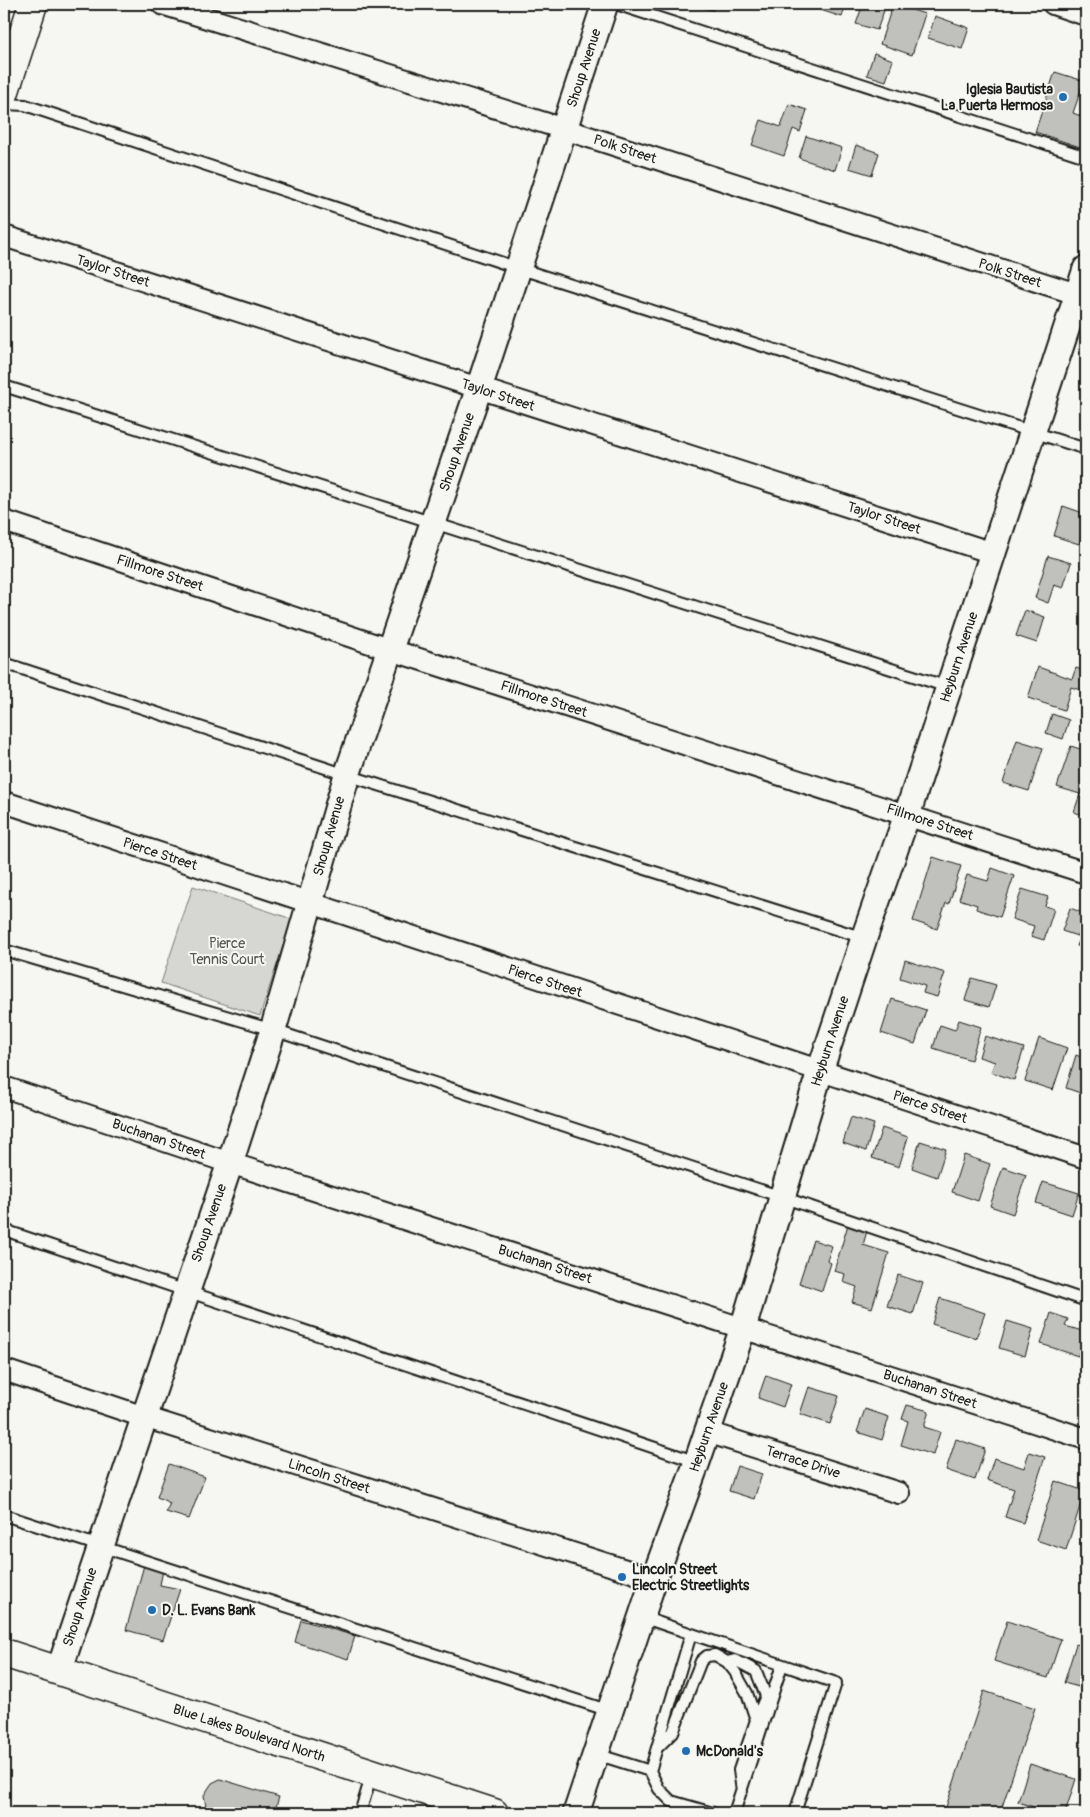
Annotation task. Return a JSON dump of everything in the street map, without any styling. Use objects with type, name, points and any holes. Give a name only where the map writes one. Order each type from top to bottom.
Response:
[{"type":"main road","points":[[4,94],[33,4]]},
{"type":"main road","name":"Blue Lakes Boulevard North","points":[[4,1653],[482,1811]]},
{"type":"street","name":"Polk Street","points":[[162,4],[564,129],[1082,296]]},
{"type":"street","name":"Shoup Avenue","points":[[59,1671],[273,1030],[347,775],[479,388],[605,4]]},
{"type":"street","points":[[1053,4],[1086,15]]},
{"type":"street","name":"Taylor Street","points":[[4,236],[993,553]]},
{"type":"street","name":"Heyburn Avenue","points":[[576,1813],[654,1579],[697,1462],[742,1328],[820,1072],[1033,432],[1082,296],[1086,269]]},
{"type":"street","name":"Fillmore Street","points":[[4,521],[391,650],[1086,873]]},
{"type":"street","name":"Pierce Street","points":[[4,802],[1086,1158]]},
{"type":"street","name":"Buchanan Street","points":[[4,1087],[230,1163],[1086,1439]]},
{"type":"street","name":"Lincoln Street","points":[[4,1370],[144,1417],[654,1579]]},
{"type":"street","name":"Terrace Drive","points":[[707,1432],[899,1493]]},
{"type":"lane","points":[[616,4],[1086,157]]},
{"type":"lane","points":[[4,104],[25,105],[518,268],[1086,449]]},
{"type":"lane","points":[[4,386],[949,687]]},
{"type":"lane","points":[[4,663],[347,775],[864,938]]},
{"type":"lane","points":[[4,950],[273,1030],[782,1197],[1081,1299]]},
{"type":"lane","points":[[4,1230],[697,1462]]},
{"type":"lane","points":[[4,1516],[611,1711]]},
{"type":"lane","points":[[642,1617],[836,1683],[795,1813]]},
{"type":"lane","points":[[650,1771],[692,1634]]},
{"type":"lane","points":[[657,1748],[673,1732],[701,1660],[707,1656],[715,1655],[727,1662],[735,1672],[747,1693],[756,1720]]},
{"type":"lane","points":[[727,1662],[735,1660],[756,1671],[766,1696],[739,1770],[742,1791]]},
{"type":"lane","points":[[734,1813],[782,1665]]},
{"type":"lane","points":[[596,1754],[650,1771],[660,1789],[671,1801],[713,1813]]},
{"type":"lane","points":[[360,1813],[372,1774]]},
{"type":"green space","name":"Pierce Tennis Court","points":[[193,886],[292,919],[260,1016],[161,983]]},
{"type":"building","points":[[698,4],[715,4],[713,10],[697,7]]},
{"type":"building","points":[[809,4],[846,4],[842,17],[808,6]]},
{"type":"building","points":[[863,4],[886,5],[877,30],[856,24]]},
{"type":"building","points":[[893,4],[925,14],[912,55],[880,44]]},
{"type":"building","points":[[935,16],[969,28],[962,49],[928,38]]},
{"type":"building","points":[[874,53],[893,60],[886,81],[867,75]]},
{"type":"building","name":"Iglesia Bautista La Puerta Hermosa","points":[[1055,72],[1084,81],[1073,113],[1086,118],[1086,149],[1035,132]]},
{"type":"building","points":[[789,104],[807,110],[800,132],[793,129],[784,156],[752,145],[761,120],[781,127]]},
{"type":"building","points":[[806,136],[842,148],[835,170],[799,158]]},
{"type":"building","points":[[856,145],[879,153],[872,175],[849,168]]},
{"type":"building","points":[[1063,506],[1086,514],[1086,523],[1079,544],[1054,536]]},
{"type":"building","points":[[1048,556],[1071,563],[1063,588],[1054,585],[1048,603],[1035,598]]},
{"type":"building","points":[[1025,610],[1045,617],[1037,643],[1016,636]]},
{"type":"building","points":[[1038,667],[1072,679],[1076,668],[1086,671],[1086,692],[1071,687],[1064,710],[1028,698]]},
{"type":"building","points":[[1052,714],[1069,720],[1063,739],[1046,733]]},
{"type":"building","points":[[1017,740],[1043,748],[1029,791],[1003,783]]},
{"type":"building","points":[[1071,746],[1086,751],[1086,816],[1074,812],[1080,794],[1057,787]]},
{"type":"building","points":[[933,857],[961,866],[949,904],[946,903],[937,929],[913,921]]},
{"type":"building","points":[[992,868],[1014,876],[1000,917],[976,909],[977,905],[959,899],[967,875],[988,881]]},
{"type":"building","points":[[1022,889],[1048,897],[1045,906],[1054,909],[1044,940],[1031,936],[1034,926],[1012,919]]},
{"type":"building","points":[[1070,908],[1086,914],[1086,949],[1077,946],[1080,937],[1062,931]]},
{"type":"building","points":[[905,960],[945,973],[937,997],[923,993],[925,986],[900,978]]},
{"type":"building","points":[[972,978],[996,985],[989,1007],[965,1000]]},
{"type":"building","points":[[892,999],[926,1010],[915,1044],[881,1033]]},
{"type":"building","points":[[959,1020],[981,1027],[971,1060],[933,1048],[940,1025],[955,1030]]},
{"type":"building","points":[[985,1036],[1024,1048],[1014,1080],[991,1072],[995,1062],[979,1057]]},
{"type":"building","points":[[1039,1038],[1067,1048],[1053,1090],[1025,1081]]},
{"type":"building","points":[[1076,1055],[1086,1059],[1086,1095],[1066,1088]]},
{"type":"building","points":[[851,1117],[874,1124],[866,1151],[843,1143]]},
{"type":"building","points":[[882,1128],[908,1137],[899,1167],[872,1158]]},
{"type":"building","points":[[920,1141],[946,1149],[937,1177],[912,1168]]},
{"type":"building","points":[[964,1155],[990,1164],[978,1201],[952,1192]]},
{"type":"building","points":[[1003,1167],[1026,1175],[1013,1214],[990,1206]]},
{"type":"building","points":[[1043,1182],[1079,1193],[1072,1215],[1036,1203]]},
{"type":"building","points":[[850,1218],[869,1224],[863,1245],[889,1253],[872,1308],[852,1302],[857,1287],[843,1282],[845,1274],[834,1271]]},
{"type":"building","points":[[813,1240],[832,1246],[827,1261],[831,1263],[822,1291],[799,1283]]},
{"type":"building","points":[[898,1275],[923,1283],[913,1314],[887,1306]]},
{"type":"building","points":[[940,1298],[985,1313],[976,1338],[932,1324]]},
{"type":"building","points":[[1051,1313],[1068,1319],[1065,1326],[1086,1332],[1078,1356],[1041,1344]]},
{"type":"building","points":[[1007,1321],[1033,1329],[1025,1356],[999,1348]]},
{"type":"building","points":[[766,1375],[791,1384],[783,1407],[758,1398]]},
{"type":"building","points":[[809,1387],[839,1396],[830,1424],[800,1414]]},
{"type":"building","points":[[907,1405],[929,1411],[924,1427],[940,1432],[933,1455],[901,1445],[908,1421],[902,1419]]},
{"type":"building","points":[[865,1409],[889,1417],[882,1440],[857,1432]]},
{"type":"building","points":[[956,1439],[985,1449],[975,1480],[946,1470]]},
{"type":"building","points":[[1029,1452],[1045,1457],[1023,1523],[1005,1517],[1014,1489],[987,1480],[994,1458],[1024,1468]]},
{"type":"building","points":[[169,1464],[205,1477],[189,1519],[166,1512],[170,1503],[157,1497]]},
{"type":"building","points":[[737,1466],[762,1474],[754,1499],[729,1491]]},
{"type":"building","points":[[1055,1481],[1085,1491],[1066,1550],[1036,1540]]},
{"type":"building","name":"D. L. Evans Bank","points":[[144,1565],[163,1570],[160,1585],[180,1589],[163,1640],[126,1630]]},
{"type":"building","points":[[301,1620],[355,1636],[348,1659],[295,1642]]},
{"type":"building","points":[[1007,1621],[1061,1639],[1048,1678],[994,1661]]},
{"type":"building","points":[[1076,1644],[1086,1647],[1086,1689],[1064,1683]]},
{"type":"building","points":[[984,1691],[1035,1708],[1000,1813],[944,1813]]},
{"type":"building","points":[[1030,1764],[1076,1779],[1065,1813],[1053,1813],[1018,1802]]},
{"type":"building","points":[[220,1779],[279,1797],[274,1813],[215,1813],[206,1807],[204,1795],[212,1783]]},
{"type":"place","name":"Iglesia Bautista La Puerta Hermosa","points":[[1063,97]]},
{"type":"place","name":"Lincoln Street Electric Streetlights","points":[[622,1577]]},
{"type":"place","name":"D. L. Evans Bank","points":[[152,1610]]},
{"type":"place","name":"McDonald's","points":[[686,1751]]}]
